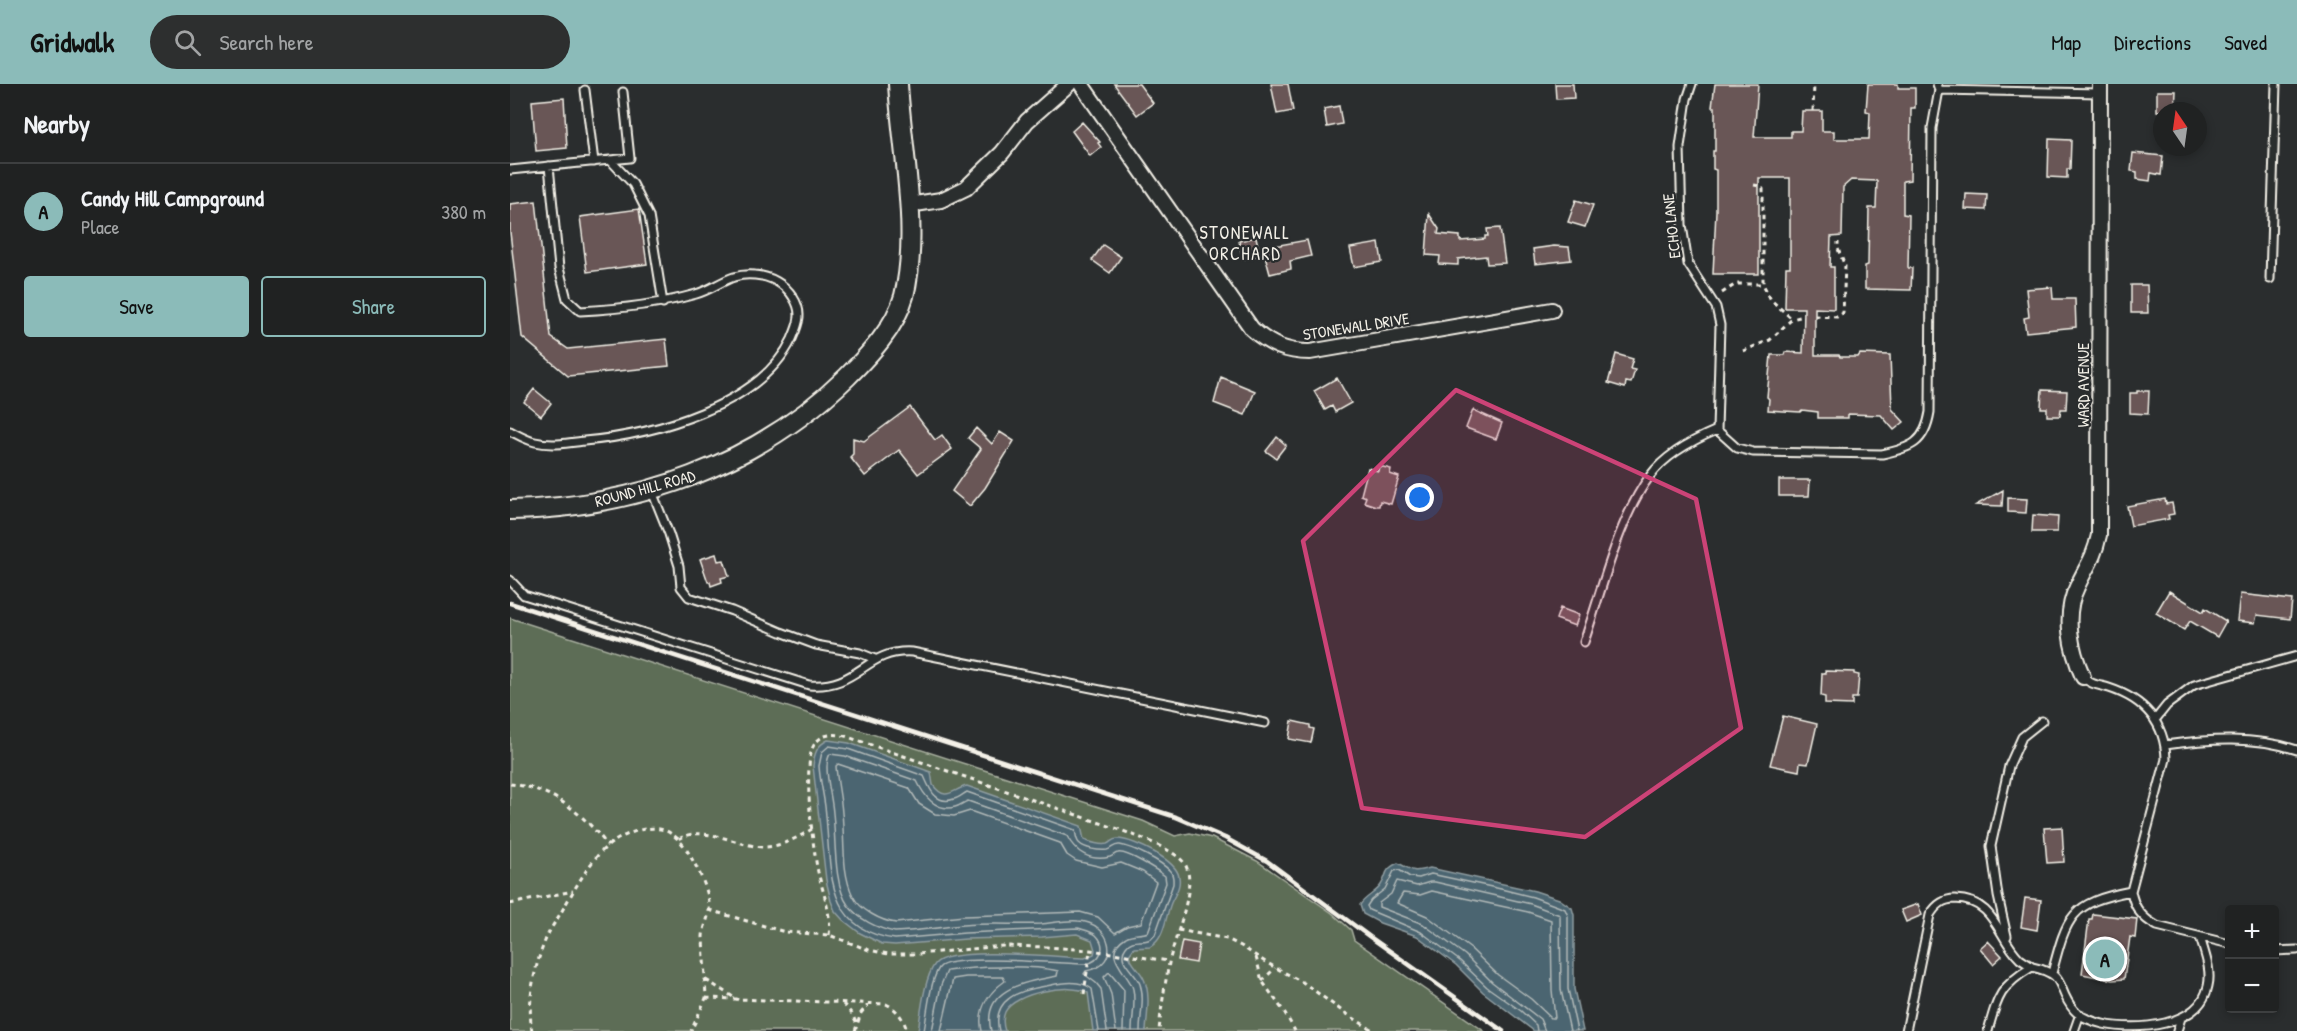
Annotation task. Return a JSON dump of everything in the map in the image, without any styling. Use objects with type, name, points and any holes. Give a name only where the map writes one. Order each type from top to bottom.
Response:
[{"type":"street","name":"ROUND HILL ROAD","points":[[510,510],[581,505],[651,489],[707,471],[777,434],[817,404],[866,359],[889,329],[903,297],[910,253],[909,205],[898,84]]},
{"type":"street","points":[[909,205],[941,200],[966,188],[1002,153],[1027,121],[1069,84]]},
{"type":"street","name":"STONEWALL DRIVE","points":[[1081,84],[1252,329],[1277,347],[1294,352],[1310,352],[1552,310]]},
{"type":"street","name":"WARD AVENUE","points":[[2084,677],[2073,647],[2068,620],[2071,601],[2077,585],[2096,553],[2099,536],[2100,88]]},
{"type":"lane","name":"ECHO LANE","points":[[1692,84],[1685,110],[1680,147],[1682,225],[1688,264],[1716,307],[1720,325],[1717,430]]},
{"type":"lane","points":[[2270,279],[2276,84]]},
{"type":"lane","points":[[1584,642],[1623,526],[1638,495],[1650,475],[1667,458],[1699,438],[1717,430],[1737,448],[1753,452],[1882,453],[1902,450],[1923,436],[1928,426],[1930,412],[1932,128],[1938,87],[2100,88]]},
{"type":"lane","points":[[585,90],[594,162]]},
{"type":"lane","points":[[510,170],[630,158],[623,92]]},
{"type":"lane","points":[[610,160],[633,184],[649,216],[663,303]]},
{"type":"lane","points":[[510,431],[524,438],[553,444],[613,438],[646,432],[678,422],[716,406],[763,377],[777,363],[788,346],[797,328],[800,314],[793,297],[780,283],[754,274],[736,275],[699,293],[663,303],[625,309],[580,311],[567,299],[559,268],[549,166]]},
{"type":"lane","points":[[651,489],[679,566],[681,587],[689,597],[732,611],[816,645],[860,653],[875,659]]},
{"type":"lane","points":[[510,580],[524,595],[809,685],[825,686],[840,683],[875,659],[888,653],[912,652],[1265,723]]},
{"type":"lane","points":[[2155,720],[2167,705],[2194,685],[2212,678],[2297,656]]},
{"type":"lane","points":[[2084,677],[2094,685],[2108,688],[2142,706],[2162,732],[2166,759],[2131,891],[2138,911],[2146,920],[2157,926],[2225,943]]},
{"type":"lane","points":[[2008,941],[1998,896],[1991,846],[2008,766],[2022,737],[2042,721]]},
{"type":"lane","points":[[2165,745],[2224,740],[2250,741],[2297,750]]},
{"type":"lane","points":[[2052,973],[2068,922],[2079,910],[2102,897],[2131,891]]},
{"type":"lane","points":[[1906,1031],[1930,915],[1934,907],[1942,901],[1962,899],[1974,903],[1992,917],[2020,959],[2032,967],[2052,973],[2060,980],[2074,1010],[2104,1025],[2122,1028],[2158,1027],[2181,1018],[2200,1004],[2209,984],[2210,973],[2200,937]]},
{"type":"lane","points":[[2279,951],[2297,950]]},
{"type":"lane","points":[[1988,1031],[1997,999],[2018,975],[2032,967]]},
{"type":"lane","points":[[2074,1031],[2080,1014]]},
{"type":"lane","points":[[2177,1031],[2181,1018]]},
{"type":"path","points":[[1813,111],[1814,84]]},
{"type":"path","points":[[1754,185],[1763,189],[1763,284],[1770,300],[1792,319]]},
{"type":"path","points":[[1815,316],[1837,316],[1843,312],[1845,266],[1838,249],[1838,242]]},
{"type":"path","points":[[1722,292],[1736,284],[1763,284]]},
{"type":"path","points":[[1743,351],[1770,340],[1792,319],[1804,316]]},
{"type":"path","points":[[829,935],[830,920],[812,829],[808,773],[810,751],[814,744],[825,735],[842,735],[1120,830],[1144,839],[1184,862],[1189,885],[1170,961],[1159,1031]]},
{"type":"path","points":[[510,784],[536,789],[561,800],[585,820],[608,846]]},
{"type":"path","points":[[532,1031],[531,1005],[545,940],[583,874],[608,846],[631,833],[656,828],[671,833],[678,840],[697,868],[707,894],[709,910],[703,929],[706,998],[691,1031]]},
{"type":"path","points":[[678,840],[687,835],[696,834],[763,847],[788,842],[812,829]]},
{"type":"path","points":[[510,904],[573,891]]},
{"type":"path","points":[[709,910],[785,932],[829,935],[869,950],[888,954],[918,954],[1003,946],[1090,950],[1170,961]]},
{"type":"path","points":[[1178,930],[1227,939],[1304,983],[1374,1031]]},
{"type":"path","points":[[1084,994],[1090,950]]},
{"type":"path","points":[[1256,956],[1262,981],[1286,1012],[1295,1031]]},
{"type":"path","points":[[1262,981],[1275,968]]},
{"type":"path","points":[[706,980],[740,1000]]},
{"type":"path","points":[[706,998],[868,1005],[876,1003],[894,1008],[907,1031]]},
{"type":"path","points":[[841,1003],[852,1014],[857,1024]]},
{"type":"path","points":[[855,1031],[868,1005]]},
{"type":"highlighted area","points":[[1456,390],[1696,499],[1741,728],[1585,837],[1362,808],[1303,541]]},
{"type":"green space","points":[[510,618],[1143,821],[1175,836],[1190,833],[1212,838],[1257,861],[1332,913],[1351,930],[1354,940],[1484,1031],[510,1031]]},
{"type":"water","points":[[828,740],[849,743],[931,772],[933,785],[942,793],[950,793],[967,786],[1081,826],[1084,840],[1095,844],[1107,844],[1115,839],[1126,840],[1154,852],[1171,864],[1179,877],[1179,884],[1162,934],[1150,947],[1134,948],[1129,955],[1146,985],[1148,1005],[1146,1031],[1093,1031],[1088,993],[1080,990],[1057,989],[1019,999],[1010,1005],[1003,1017],[1005,1031],[918,1031],[928,978],[935,964],[944,959],[960,955],[981,954],[1085,958],[1094,954],[1092,940],[1077,934],[895,945],[882,944],[860,933],[835,911],[826,880],[813,766],[817,750]]},
{"type":"water","points":[[1398,863],[1413,870],[1430,868],[1535,891],[1559,899],[1572,908],[1574,915],[1574,989],[1583,1031],[1534,1031],[1483,992],[1456,965],[1417,936],[1380,923],[1363,914],[1360,905],[1379,888],[1388,870]]},
{"type":"building","points":[[1114,84],[1139,84],[1153,103],[1137,115]]},
{"type":"building","points":[[1271,84],[1288,84],[1293,111],[1277,114]]},
{"type":"building","points":[[1555,84],[1573,84],[1574,98],[1556,99]]},
{"type":"building","points":[[1715,84],[1758,84],[1754,137],[1791,137],[1791,131],[1801,131],[1802,111],[1822,111],[1822,131],[1834,131],[1834,139],[1869,139],[1870,112],[1866,111],[1868,84],[1898,84],[1898,88],[1915,88],[1915,108],[1911,108],[1910,180],[1903,181],[1903,214],[1909,215],[1908,268],[1912,268],[1911,290],[1865,289],[1865,266],[1868,265],[1869,208],[1876,208],[1877,181],[1851,180],[1843,187],[1842,236],[1831,237],[1830,267],[1834,267],[1834,309],[1815,308],[1815,355],[1858,357],[1860,354],[1890,355],[1892,409],[1904,422],[1894,430],[1881,415],[1848,414],[1848,418],[1818,418],[1818,412],[1768,410],[1771,355],[1784,355],[1785,352],[1803,353],[1804,308],[1785,308],[1786,267],[1790,267],[1790,178],[1759,178],[1759,274],[1713,274],[1716,170],[1713,169],[1715,107],[1712,107]]},
{"type":"building","points":[[2157,91],[2176,91],[2175,102],[2157,102]]},
{"type":"building","points":[[564,98],[567,148],[536,151],[532,101]]},
{"type":"building","points":[[1339,106],[1342,124],[1327,127],[1324,109]]},
{"type":"building","points":[[1082,122],[1100,142],[1098,143],[1101,147],[1090,156],[1072,131]]},
{"type":"building","points":[[2049,139],[2071,140],[2070,169],[2067,169],[2067,178],[2048,177]]},
{"type":"building","points":[[2133,153],[2163,156],[2161,175],[2151,173],[2150,181],[2137,179],[2137,172],[2131,171]]},
{"type":"building","points":[[1966,194],[1987,195],[1986,210],[1965,209]]},
{"type":"building","points":[[1576,200],[1593,205],[1585,227],[1568,222]]},
{"type":"building","points":[[536,201],[551,337],[568,349],[666,339],[669,366],[568,376],[522,337],[510,232],[510,204]]},
{"type":"building","points":[[639,209],[647,264],[587,272],[580,217]]},
{"type":"building","points":[[1429,214],[1439,229],[1438,234],[1460,236],[1460,241],[1485,239],[1485,236],[1488,236],[1487,229],[1500,228],[1505,263],[1487,264],[1486,256],[1458,259],[1458,265],[1439,264],[1440,256],[1426,255]]},
{"type":"building","points":[[1256,237],[1260,255],[1243,259],[1239,241]]},
{"type":"building","points":[[1307,240],[1311,256],[1290,261],[1291,269],[1270,274],[1263,248]]},
{"type":"building","points":[[1379,243],[1382,262],[1354,267],[1350,248]]},
{"type":"building","points":[[1103,245],[1121,257],[1110,273],[1092,260]]},
{"type":"building","points":[[1554,246],[1569,247],[1571,260],[1535,264],[1533,249]]},
{"type":"building","points":[[2131,285],[2147,285],[2148,313],[2131,313]]},
{"type":"building","points":[[2052,287],[2053,299],[2075,299],[2076,327],[2026,332],[2024,318],[2029,317],[2026,289]]},
{"type":"building","points":[[1616,354],[1633,359],[1630,369],[1635,370],[1631,383],[1626,382],[1625,388],[1608,383]]},
{"type":"building","points":[[1221,377],[1255,391],[1245,415],[1214,403]]},
{"type":"building","points":[[1337,378],[1351,403],[1335,412],[1332,406],[1325,410],[1314,391]]},
{"type":"building","points":[[534,389],[551,403],[541,416],[524,402]]},
{"type":"building","points":[[2042,390],[2067,391],[2066,409],[2061,409],[2060,416],[2047,416],[2047,408],[2041,408]]},
{"type":"building","points":[[2137,391],[2149,391],[2148,414],[2130,413],[2130,393],[2137,393]]},
{"type":"building","points":[[910,407],[935,440],[942,435],[952,449],[918,474],[899,450],[865,476],[850,457],[853,454],[853,438],[864,441]]},
{"type":"building","points":[[1473,410],[1502,423],[1496,439],[1466,428]]},
{"type":"building","points":[[976,428],[992,444],[1000,432],[1014,441],[985,488],[970,506],[952,491],[981,449],[968,438]]},
{"type":"building","points":[[1277,437],[1286,445],[1276,458],[1266,451]]},
{"type":"building","points":[[1379,466],[1391,469],[1390,474],[1399,477],[1391,504],[1380,501],[1379,506],[1376,506],[1364,502],[1366,497],[1361,495],[1368,468],[1378,471]]},
{"type":"building","points":[[1779,480],[1810,480],[1809,496],[1779,496]]},
{"type":"building","points":[[2003,490],[2002,506],[1976,505]]},
{"type":"building","points":[[2008,498],[2027,499],[2026,513],[2008,512]]},
{"type":"building","points":[[2165,499],[2166,504],[2172,503],[2174,514],[2168,515],[2169,519],[2131,526],[2127,506]]},
{"type":"building","points":[[2033,515],[2058,517],[2057,532],[2032,532]]},
{"type":"building","points":[[716,554],[718,561],[724,560],[729,576],[721,578],[722,582],[711,586],[700,559]]},
{"type":"building","points":[[2169,591],[2203,612],[2205,608],[2226,621],[2217,637],[2190,621],[2184,630],[2156,613]]},
{"type":"building","points":[[2240,594],[2292,600],[2290,619],[2257,615],[2255,623],[2237,621]]},
{"type":"building","points":[[1560,608],[1579,615],[1575,626],[1556,619]]},
{"type":"building","points":[[1825,671],[1854,672],[1859,675],[1857,698],[1852,698],[1852,705],[1825,704],[1825,697],[1821,696],[1822,673]]},
{"type":"building","points":[[1783,716],[1817,724],[1808,764],[1800,763],[1799,771],[1770,765]]},
{"type":"building","points":[[1292,721],[1310,725],[1310,728],[1314,729],[1311,743],[1289,739]]},
{"type":"building","points":[[2062,827],[2064,862],[2047,863],[2044,828]]},
{"type":"building","points":[[2025,898],[2041,900],[2037,930],[2021,927]]},
{"type":"building","points":[[1918,904],[1922,915],[1906,922],[1901,910]]},
{"type":"building","points":[[2093,914],[2137,919],[2135,938],[2130,937],[2124,979],[2112,980],[2082,974],[2089,919],[2092,919]]},
{"type":"building","points":[[1182,941],[1199,944],[1196,963],[1178,960]]},
{"type":"building","points":[[1988,941],[2002,956],[1993,964],[1980,948]]},
{"type":"railway","points":[[510,603],[1176,817],[1225,838],[1267,861],[1503,1031]]},
{"type":"place","name":"Candy Hill Campground","points":[[2105,959]]},
{"type":"district","name":"STONEWALL ORCHARD","points":[[1245,242]]}]
